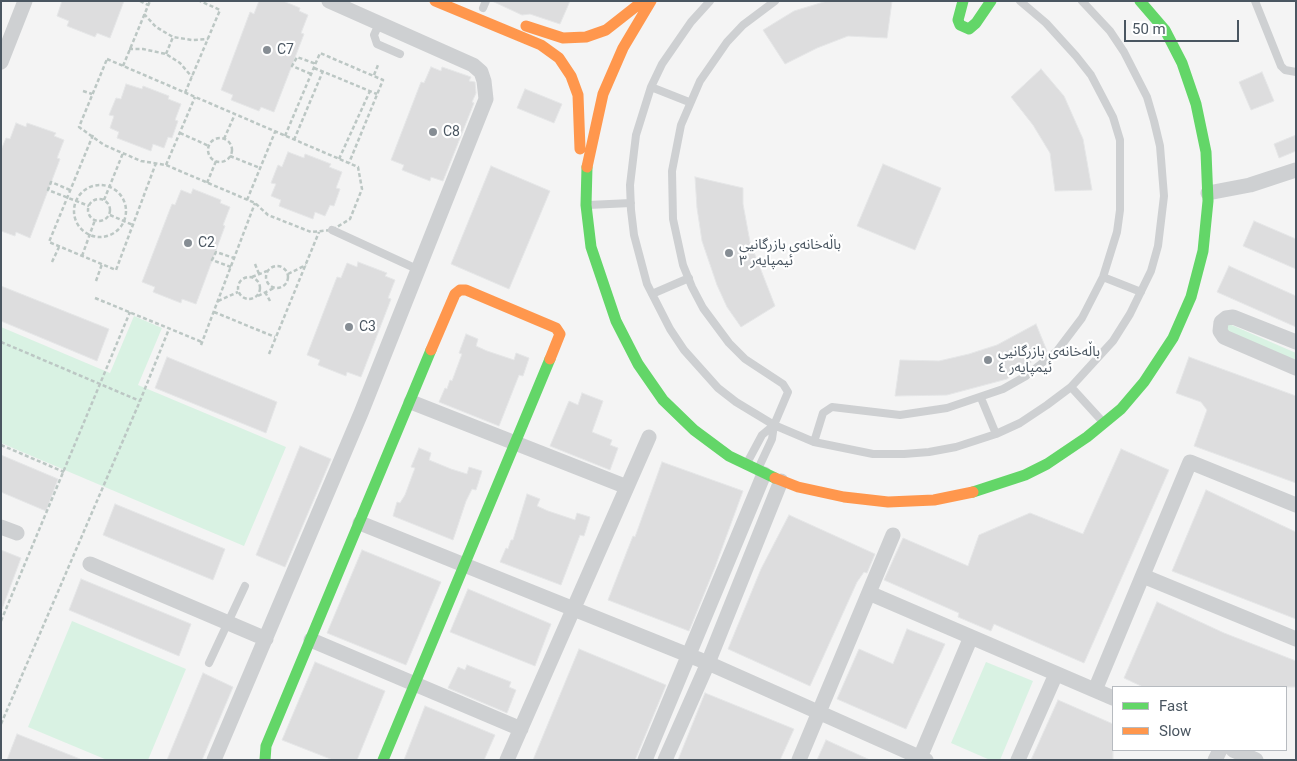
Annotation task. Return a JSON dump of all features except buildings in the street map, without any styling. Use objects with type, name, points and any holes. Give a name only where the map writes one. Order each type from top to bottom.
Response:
[{"type":"street","points":[[1,62],[25,1]]},
{"type":"street","points":[[214,760],[419,270],[486,99],[486,90],[481,72],[472,65],[329,1]]},
{"type":"street","points":[[435,1],[541,45],[559,58],[566,67],[575,85],[580,109],[580,168],[591,247],[597,271],[616,321],[638,364],[663,400],[678,416],[712,445],[746,465],[781,481],[866,500],[911,502],[956,497],[987,489],[1025,475],[1068,451],[1104,424],[1144,382],[1162,358],[1183,318],[1202,251],[1208,193],[1202,128],[1189,80],[1165,30],[1140,1]]},
{"type":"street","points":[[516,22],[551,36],[586,37],[611,27],[643,1]]},
{"type":"street","points":[[586,203],[590,148],[604,94],[623,48],[651,1]]},
{"type":"street","points":[[963,1],[958,20],[960,25],[969,29],[973,27],[991,1]]},
{"type":"street","points":[[1208,193],[1250,185],[1296,170]]},
{"type":"street","points":[[265,760],[266,746],[312,640],[455,294],[460,290],[466,290],[556,328],[560,334],[384,760]]},
{"type":"street","points":[[1296,342],[1233,317],[1226,318],[1221,322],[1220,331],[1224,337],[1296,368]]},
{"type":"street","points":[[411,402],[627,487]]},
{"type":"street","points":[[507,760],[649,437]]},
{"type":"street","points":[[1095,690],[1190,462],[1296,506]]},
{"type":"street","points":[[645,760],[747,518],[761,472]]},
{"type":"street","points":[[665,760],[708,663],[781,481]]},
{"type":"street","points":[[747,518],[763,526]]},
{"type":"street","points":[[360,523],[708,663],[922,759],[971,637]]},
{"type":"street","points":[[1,526],[17,533]]},
{"type":"street","points":[[800,760],[893,535]]},
{"type":"street","points":[[90,564],[266,639]]},
{"type":"street","points":[[1143,576],[1296,639]]},
{"type":"street","points":[[869,593],[1112,698]]},
{"type":"street","points":[[312,640],[521,728]]},
{"type":"street","points":[[1018,760],[1056,674]]},
{"type":"street","points":[[1235,751],[1256,760]]},
{"type":"lane","points":[[710,1],[676,42],[651,87],[636,135],[632,160],[631,203],[640,260],[652,294],[670,329],[700,370],[736,402],[774,424],[814,442],[873,454],[930,452],[956,447],[996,434],[1020,423],[1071,387],[1113,341],[1142,292],[1151,271],[1162,221],[1164,196],[1160,146],[1152,113],[1136,74],[1110,31],[1082,1]]},
{"type":"lane","points":[[761,472],[772,439],[774,424],[787,397],[786,388],[745,359],[729,343],[704,308],[689,278],[677,242],[671,195],[675,148],[689,102],[712,61],[727,42],[743,25],[775,1]]},
{"type":"lane","points":[[1255,1],[1281,66],[1285,70],[1296,72]]},
{"type":"lane","points":[[814,442],[823,413],[832,407],[900,415],[947,408],[981,398],[1026,376],[1057,351],[1082,318],[1103,277],[1117,232],[1120,210],[1120,140],[1113,117],[1091,75],[1062,39],[1025,3]]},
{"type":"lane","points":[[379,24],[374,35],[377,44],[400,54]]},
{"type":"lane","points":[[651,87],[689,102]]},
{"type":"lane","points":[[586,203],[631,203]]},
{"type":"lane","points":[[332,230],[419,270]]},
{"type":"lane","points":[[1103,277],[1142,292]]},
{"type":"lane","points":[[652,294],[689,278]]},
{"type":"lane","points":[[1071,387],[1104,424]]},
{"type":"lane","points":[[981,398],[996,434]]},
{"type":"lane","points":[[746,465],[762,435],[774,424]]},
{"type":"lane","points":[[209,663],[245,586]]},
{"type":"path","points":[[123,66],[149,3],[140,1]]},
{"type":"path","points":[[185,93],[220,10],[200,1]]},
{"type":"path","points":[[144,14],[156,27],[173,37],[192,40],[208,39]]},
{"type":"path","points":[[166,54],[173,37]]},
{"type":"path","points":[[129,50],[143,49],[166,54],[180,64],[192,77]]},
{"type":"path","points":[[285,136],[320,53],[384,80],[349,163]]},
{"type":"path","points":[[312,74],[292,66],[297,57],[316,64]]},
{"type":"path","points":[[107,59],[123,66],[358,167],[362,189],[350,220],[332,230],[312,232],[268,215],[255,203],[166,165],[141,161],[104,145],[93,135],[79,127],[107,59]]},
{"type":"path","points":[[374,76],[378,64]]},
{"type":"path","points":[[314,68],[378,94]]},
{"type":"path","points":[[294,140],[323,71]]},
{"type":"path","points":[[83,91],[92,94]]},
{"type":"path","points":[[339,159],[370,91]]},
{"type":"path","points":[[166,165],[195,97]]},
{"type":"path","points":[[224,139],[234,114]]},
{"type":"path","points":[[247,200],[275,131]]},
{"type":"path","points":[[180,133],[209,146]]},
{"type":"path","points":[[93,135],[49,242],[59,247],[116,270],[156,163]]},
{"type":"path","points":[[215,139],[224,139],[231,146],[230,156],[222,162],[216,161],[209,155],[209,146],[215,139]]},
{"type":"path","points":[[104,200],[123,153]]},
{"type":"path","points":[[230,156],[260,168]]},
{"type":"path","points":[[207,183],[216,161]]},
{"type":"path","points":[[70,190],[51,182],[48,190],[89,206]]},
{"type":"path","points":[[90,186],[109,186],[117,191],[123,199],[126,210],[124,221],[110,235],[89,235],[76,222],[74,212],[76,200],[81,192],[90,186]]},
{"type":"path","points":[[94,200],[104,200],[110,206],[110,215],[103,221],[94,220],[88,214],[89,206],[94,200]]},
{"type":"path","points":[[95,298],[202,343],[255,203]]},
{"type":"path","points":[[110,215],[133,225]]},
{"type":"path","points":[[82,256],[94,220]]},
{"type":"path","points":[[269,354],[319,232]]},
{"type":"path","points":[[52,262],[59,247]]},
{"type":"path","points":[[231,267],[212,260],[216,252],[234,258]]},
{"type":"path","points":[[96,281],[102,264]]},
{"type":"path","points":[[255,264],[259,274]]},
{"type":"path","points":[[288,274],[306,265]]},
{"type":"path","points":[[276,266],[285,268],[288,274],[286,284],[257,296],[247,299],[238,292],[239,283],[245,278],[276,266]]},
{"type":"path","points":[[267,271],[267,282],[274,288]]},
{"type":"path","points":[[250,277],[255,279],[260,286],[257,296]]},
{"type":"path","points":[[218,301],[238,292]]},
{"type":"path","points":[[266,292],[270,301]]},
{"type":"path","points":[[1,621],[102,385],[130,312]]},
{"type":"path","points":[[214,312],[275,337]]},
{"type":"path","points":[[1,724],[169,329]]},
{"type":"path","points":[[1,342],[140,401]]},
{"type":"path","points":[[1,445],[65,472]]},
{"type":"green space","points":[[134,316],[162,328],[138,385],[286,447],[244,546],[1,443],[1,327],[110,373]]},
{"type":"green space","points":[[1227,323],[1296,353],[1296,363],[1222,332]]},
{"type":"green space","points":[[72,621],[186,669],[148,760],[107,760],[28,727]]},
{"type":"green space","points":[[986,662],[1033,681],[1000,760],[990,760],[951,743]]},
{"type":"traffic: fast","points":[[963,1],[958,20],[960,25],[969,29],[976,23],[991,1]]},
{"type":"traffic: fast","points":[[973,492],[1025,475],[1047,464],[1087,437],[1121,409],[1144,382],[1173,338],[1191,297],[1203,251],[1208,201],[1206,152],[1196,104],[1182,63],[1165,30],[1140,1]]},
{"type":"traffic: fast","points":[[587,167],[586,205],[591,247],[616,321],[638,364],[663,400],[694,430],[729,456],[775,478]]},
{"type":"traffic: fast","points":[[265,760],[266,746],[431,350]]},
{"type":"traffic: fast","points":[[383,760],[550,359]]},
{"type":"traffic: slow","points":[[435,1],[541,45],[559,58],[571,76],[578,95],[580,149]]},
{"type":"traffic: slow","points":[[526,26],[563,38],[586,37],[606,30],[643,1]]},
{"type":"traffic: slow","points":[[587,167],[603,94],[623,48],[651,1]]},
{"type":"traffic: slow","points":[[431,350],[455,294],[460,290],[466,290],[556,328],[560,334],[550,359]]},
{"type":"traffic: slow","points":[[775,478],[798,487],[844,497],[888,502],[934,500],[973,492]]},
{"type":"place","name":"C7","points":[[267,50]]},
{"type":"place","name":"C8","points":[[433,132]]},
{"type":"place","name":"C2","points":[[188,243]]},
{"type":"place","name":"باڵەخانەی بازرگانیی ئیمپایەر ٣","points":[[729,253]]},
{"type":"place","name":"C3","points":[[349,327]]},
{"type":"place","name":"باڵەخانەی بازرگانیی ئیمپایەر ٤","points":[[988,360]]}]
